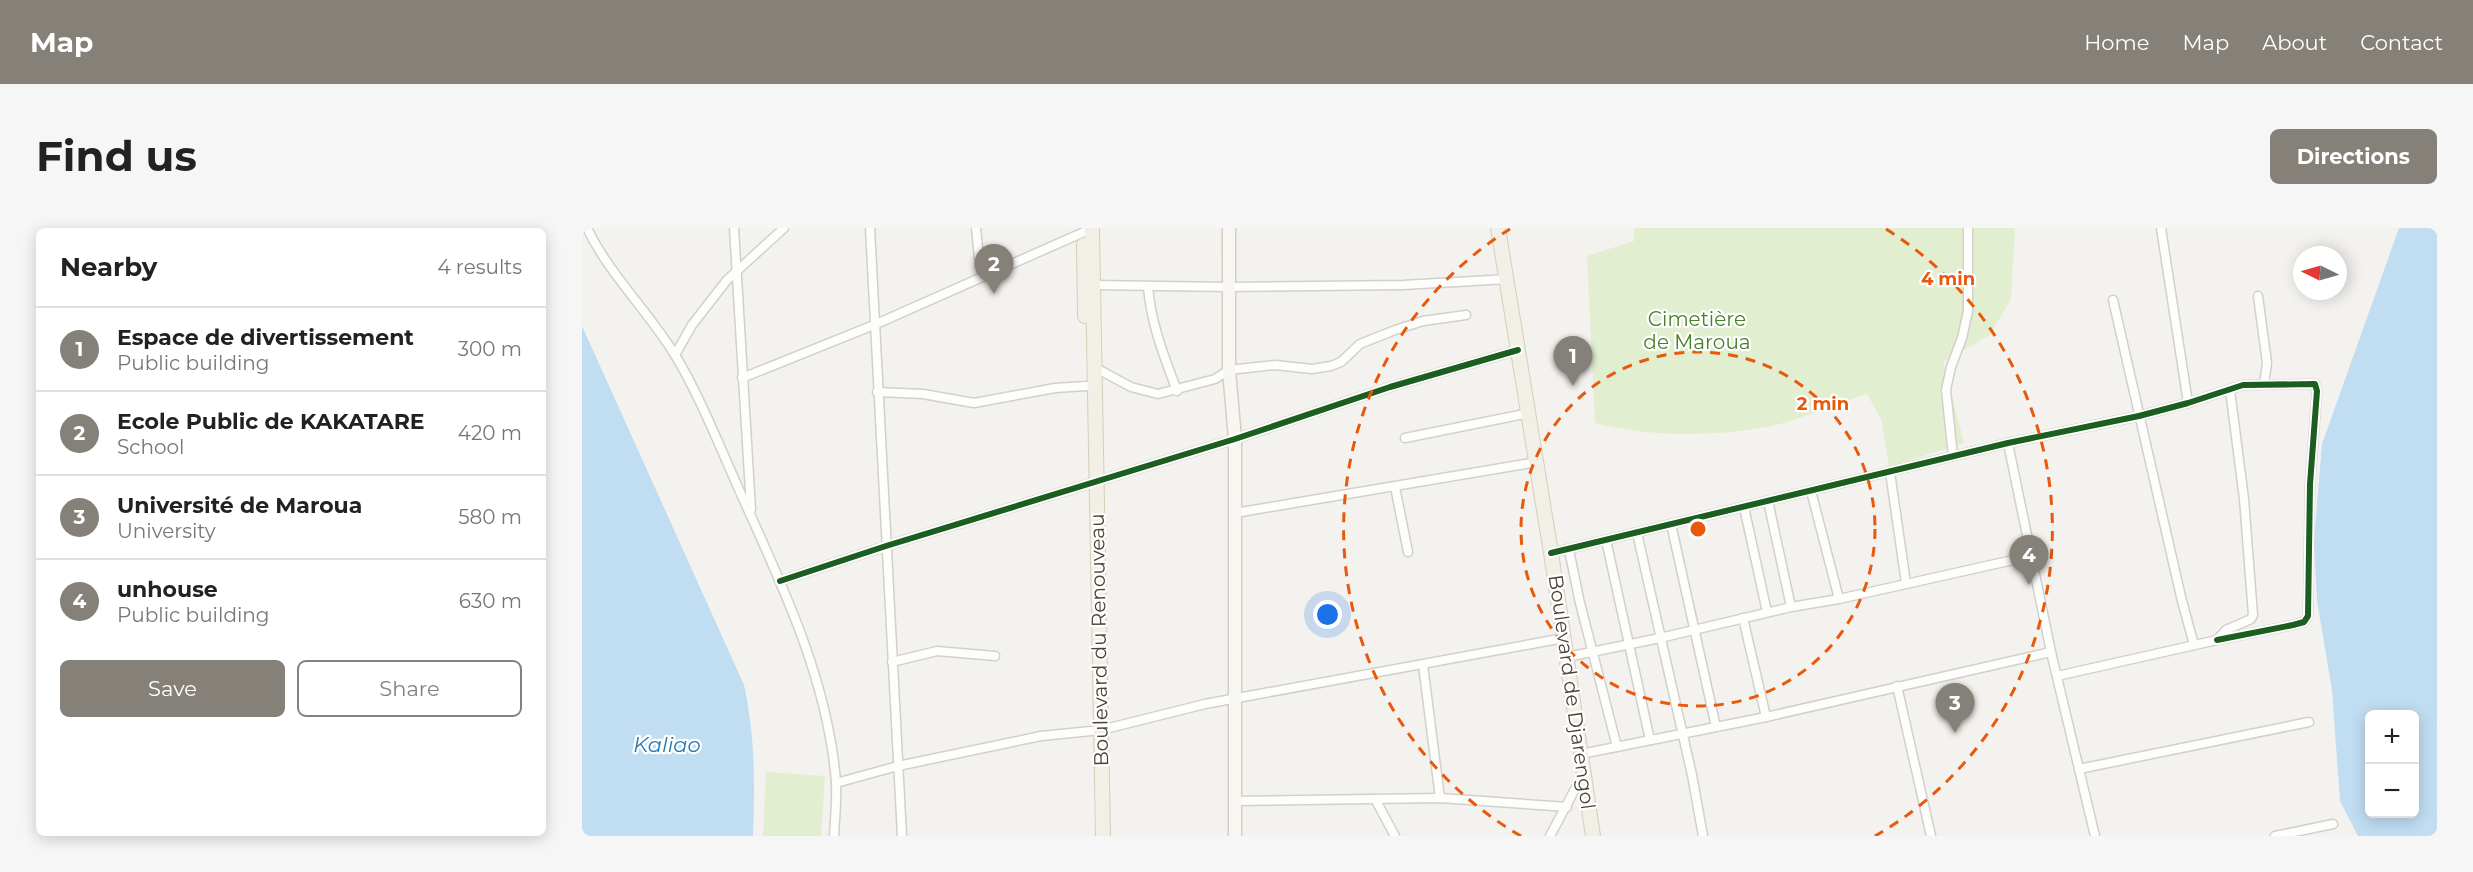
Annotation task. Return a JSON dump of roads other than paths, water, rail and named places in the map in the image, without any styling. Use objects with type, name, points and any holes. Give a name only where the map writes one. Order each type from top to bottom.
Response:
[{"type":"main road","points":[[1229,228],[1229,370],[1235,439],[1235,836]]},
{"type":"main road","name":"Boulevard de Djarengol","points":[[1498,228],[1537,462],[1593,836]]},
{"type":"main road","name":"Boulevard du Renouveau","points":[[1089,229],[1094,285],[1092,482],[1097,730],[1103,836]]},
{"type":"main road","name":"Boulevard du Renouveau","points":[[1089,229],[1086,386],[1092,482]]},
{"type":"main road","name":"Boulevard du Renouveau","points":[[1094,836],[1097,730]]},
{"type":"street","points":[[587,228],[675,355],[780,581],[820,693],[829,730],[836,783],[834,836]]},
{"type":"street","points":[[734,228],[752,518]]},
{"type":"street","points":[[675,355],[692,325],[736,272],[784,228]]},
{"type":"street","points":[[870,228],[902,836]]},
{"type":"street","points":[[976,228],[979,258],[986,276]]},
{"type":"street","points":[[1953,456],[1946,390],[1968,311],[1968,228]]},
{"type":"street","points":[[2161,228],[2188,403]]},
{"type":"street","points":[[742,378],[874,325],[1089,229]]},
{"type":"street","points":[[1094,285],[1229,287],[1403,285],[1508,279]]},
{"type":"street","points":[[1148,287],[1152,321],[1177,391]]},
{"type":"street","points":[[2258,296],[2267,363],[2264,384]]},
{"type":"street","points":[[2113,300],[2194,645]]},
{"type":"street","points":[[1094,367],[1145,392],[1158,394],[1177,391],[1215,379],[1229,370],[1275,365],[1312,369],[1331,366],[1341,362],[1360,344],[1395,330],[1423,321],[1466,315]]},
{"type":"street","points":[[780,581],[886,546],[1235,439],[1390,387],[1518,350]]},
{"type":"street","points":[[1551,553],[2008,443],[2139,416],[2243,386],[2310,383],[2317,387],[2310,484],[2308,616],[2304,622],[2058,676]]},
{"type":"street","points":[[878,392],[923,394],[955,402],[974,403],[1055,388],[1086,386]]},
{"type":"street","points":[[2217,640],[2224,631],[2247,623],[2253,615],[2244,499],[2230,390]]},
{"type":"street","points":[[1406,438],[1529,413]]},
{"type":"street","points":[[2008,443],[2051,652],[2095,836]]},
{"type":"street","points":[[1235,513],[1537,462]]},
{"type":"street","points":[[1890,472],[1906,584]]},
{"type":"street","points":[[1395,487],[1408,552]]},
{"type":"street","points":[[1811,491],[1839,599]]},
{"type":"street","points":[[1768,501],[1791,607]]},
{"type":"street","points":[[1744,507],[1767,612]]},
{"type":"street","points":[[1671,524],[1716,727]]},
{"type":"street","points":[[1637,533],[1703,836]]},
{"type":"street","points":[[1606,540],[1650,740]]},
{"type":"street","points":[[1569,550],[1580,603],[1617,747]]},
{"type":"street","points":[[1567,657],[2031,556]]},
{"type":"street","points":[[1743,618],[1766,717]]},
{"type":"street","points":[[836,783],[898,766],[1041,736],[1097,730],[1205,704],[1564,638]]},
{"type":"street","points":[[892,662],[938,651],[995,656]]},
{"type":"street","points":[[1581,754],[1766,717],[2051,652]]},
{"type":"street","points":[[1423,665],[1440,798]]},
{"type":"street","points":[[1898,686],[1931,836]]},
{"type":"street","points":[[2079,769],[2309,722]]},
{"type":"street","points":[[1550,836],[1583,774]]},
{"type":"street","points":[[1234,801],[1440,798],[1567,807]]},
{"type":"street","points":[[1375,799],[1395,836]]},
{"type":"street","points":[[2275,836],[2333,824]]},
{"type":"water","points":[[2399,228],[2437,228],[2437,836],[2358,836],[2340,801],[2332,690],[2317,600],[2314,541],[2322,444]]},
{"type":"water","name":"Kaliao","points":[[582,326],[744,685],[753,760],[753,836],[582,836]]},
{"type":"place","name":"Ecole Public de KAKATARE","points":[[994,294]]},
{"type":"place","name":"Espace de divertissement","points":[[1573,386]]},
{"type":"place","name":"unhouse","points":[[2029,585]]},
{"type":"place","name":"Université de Maroua","points":[[1955,733]]},
{"type":"park label","name":"Cimetière de Maroua","points":[[1697,330]]}]
